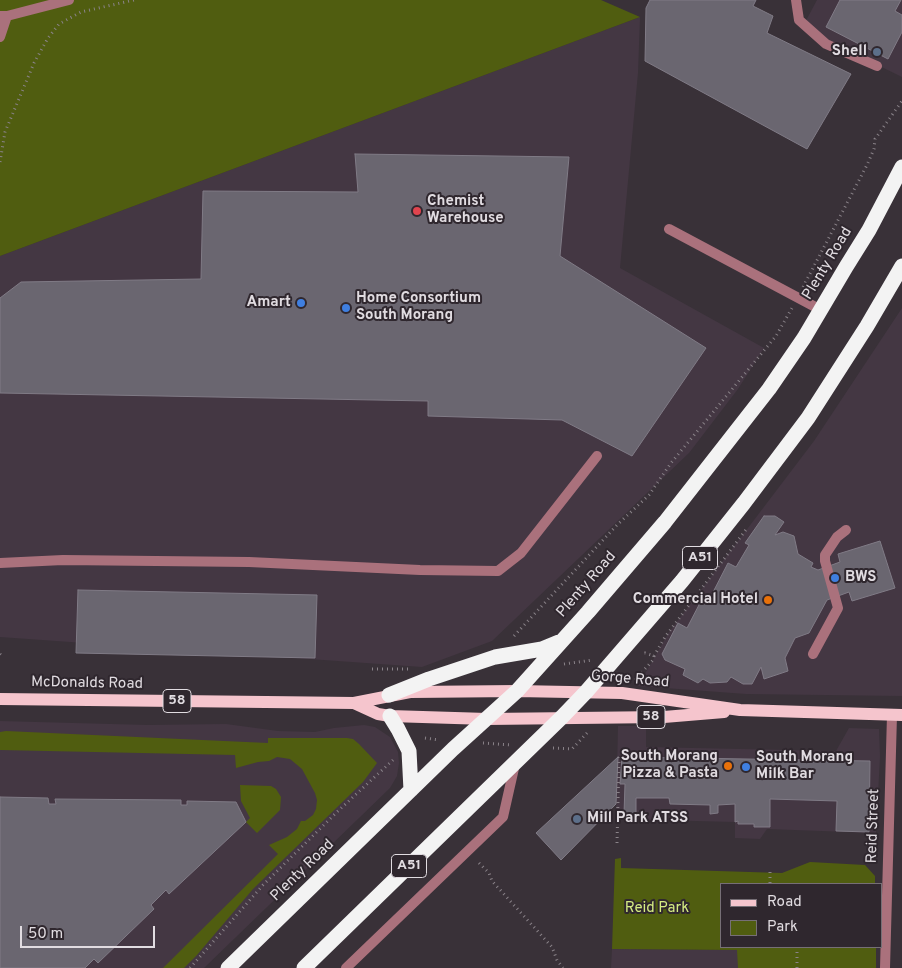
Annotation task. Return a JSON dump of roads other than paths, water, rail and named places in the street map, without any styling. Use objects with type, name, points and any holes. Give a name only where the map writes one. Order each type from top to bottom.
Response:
[{"type":"highway","name":"Plenty Road","points":[[228,968],[453,749],[517,691],[588,612],[680,503],[769,389],[804,338],[869,230],[902,167]]},
{"type":"highway","name":"A51","points":[[304,968],[562,717],[682,581],[808,418],[867,326],[902,266]]},
{"type":"highway","points":[[389,695],[429,679],[444,676],[495,658],[542,649],[561,641]]},
{"type":"highway","points":[[390,716],[409,751],[411,790]]},
{"type":"main road","name":"Gorge Road","points":[[517,691],[641,695],[740,710],[897,715]]},
{"type":"main road","name":"McDonalds Road","points":[[0,699],[354,703],[410,692],[517,691]]},
{"type":"main road","name":"McDonalds Road","points":[[354,703],[378,714],[390,716],[488,719],[562,717]]},
{"type":"main road","name":"Gorge Road","points":[[562,717],[664,717],[740,710]]},
{"type":"street","points":[[0,37],[4,16],[69,0]]},
{"type":"street","points":[[796,0],[799,20],[826,44],[877,66]]},
{"type":"street","points":[[669,229],[821,310]]},
{"type":"street","points":[[0,563],[63,560],[249,562],[498,571],[521,553],[597,456]]},
{"type":"street","points":[[813,654],[838,608],[824,561],[825,555],[837,537],[846,530]]},
{"type":"street","name":"Reid Street","points":[[885,968],[897,715]]},
{"type":"street","points":[[346,968],[503,817],[514,764]]},
{"type":"place","name":"Shell","points":[[877,52]]},
{"type":"place","name":"Chemist Warehouse","points":[[417,211]]},
{"type":"place","name":"Amart","points":[[301,303]]},
{"type":"place","name":"Home Consortium South Morang","points":[[346,308]]},
{"type":"place","name":"BWS","points":[[835,578]]},
{"type":"place","name":"Commercial Hotel","points":[[768,600]]},
{"type":"place","name":"South Morang Pizza & Pasta","points":[[728,766]]},
{"type":"place","name":"South Morang Milk Bar","points":[[746,767]]},
{"type":"place","name":"Mill Park ATSS","points":[[577,819]]},
{"type":"park label","name":"Reid Park","points":[[657,909]]}]
